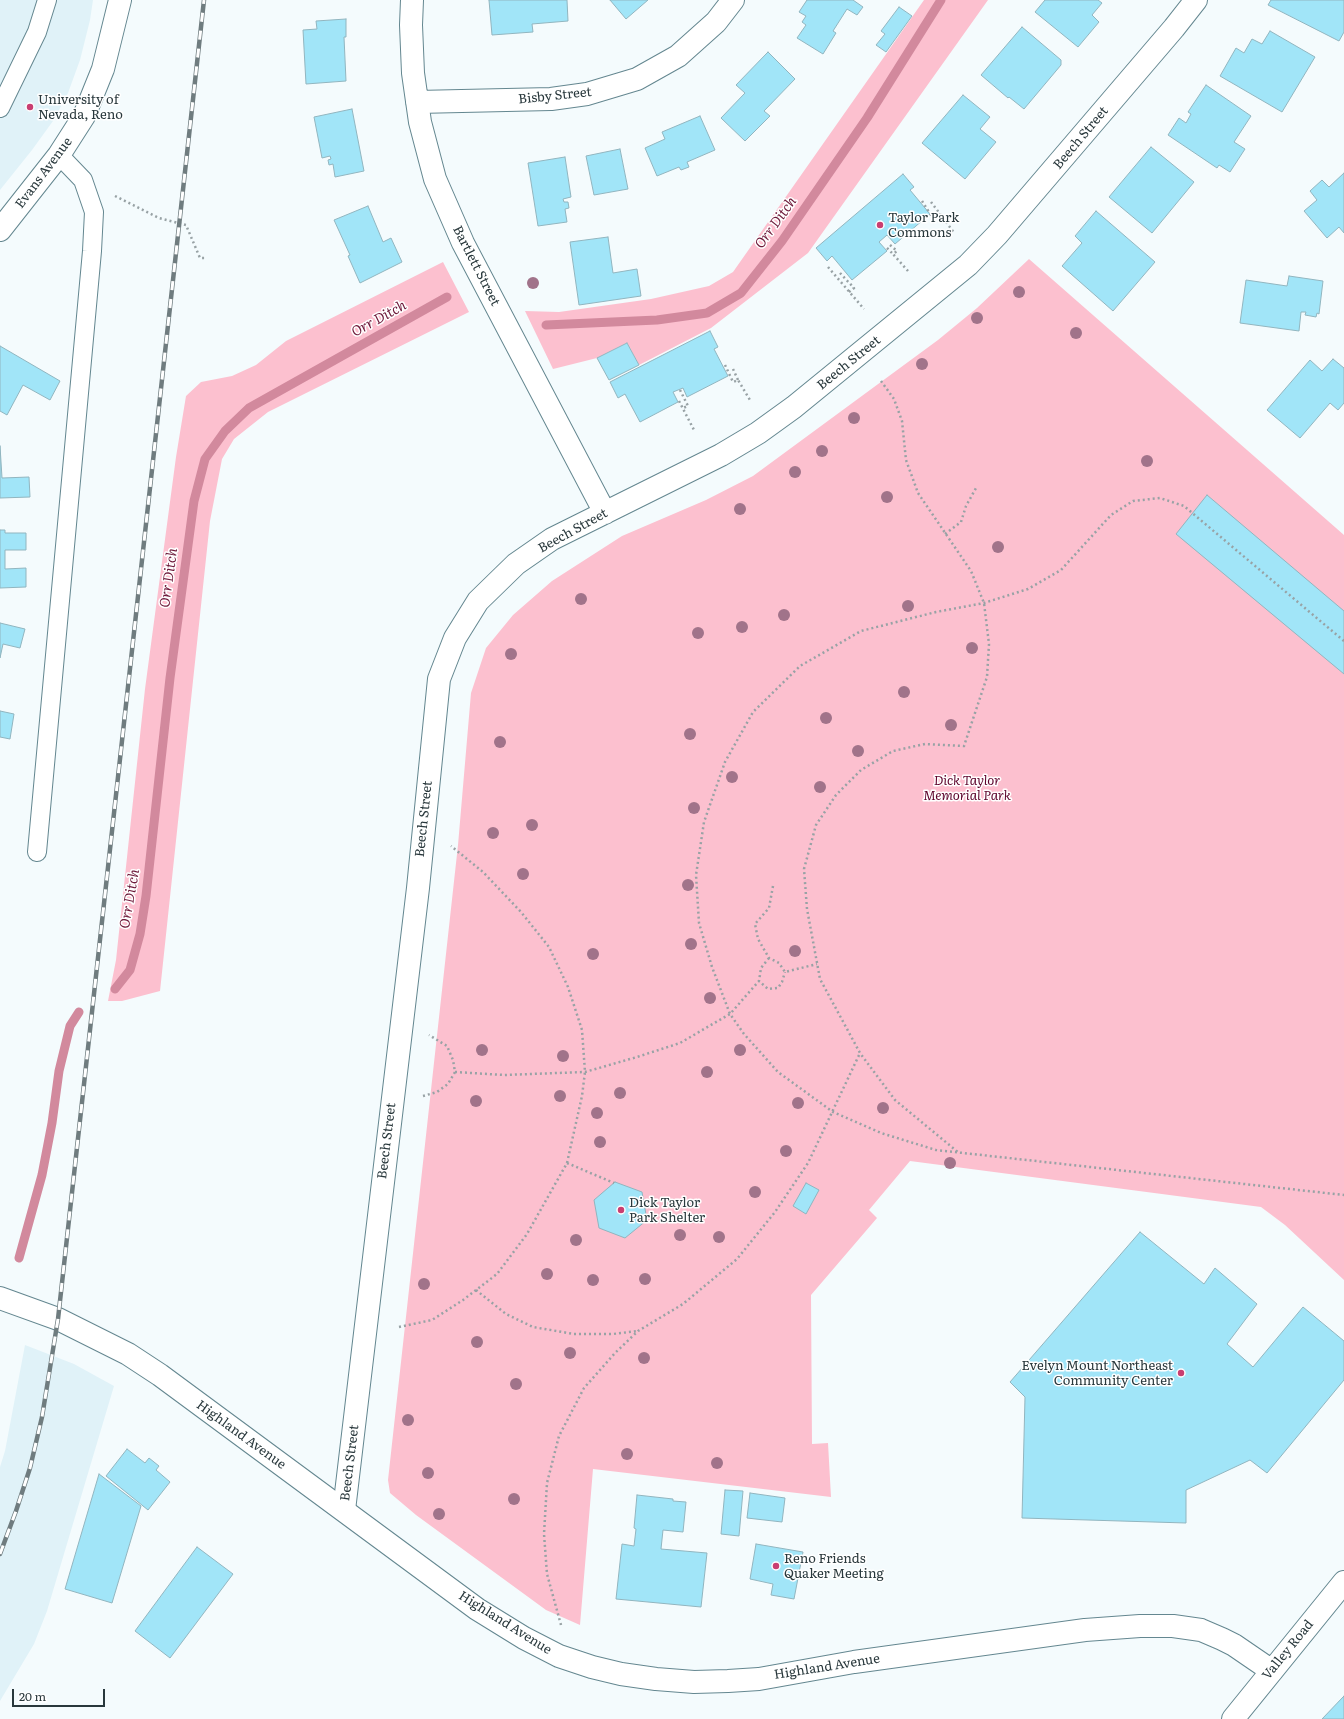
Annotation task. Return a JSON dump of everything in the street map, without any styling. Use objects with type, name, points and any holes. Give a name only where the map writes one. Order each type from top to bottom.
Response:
[{"type":"street","name":"Evans Avenue","points":[[0,230],[59,154],[84,116],[109,51],[120,0]]},
{"type":"street","name":"Bartlett Street","points":[[412,0],[411,25],[413,74],[420,122],[435,179],[463,243],[605,513]]},
{"type":"street","name":"Bisby Street","points":[[417,102],[545,100],[587,94],[637,79],[678,56],[716,22],[733,0]]},
{"type":"street","name":"Beech Street","points":[[344,1510],[417,896],[439,679],[455,638],[478,601],[516,564],[552,539],[721,455],[758,433],[794,407],[968,265],[1002,230],[1174,28],[1196,0]]},
{"type":"street","name":"Highland Avenue","points":[[0,1298],[58,1319],[128,1354],[160,1375],[477,1609],[524,1638],[559,1656],[621,1674],[694,1682],[751,1679],[854,1662],[1085,1630],[1140,1626],[1174,1626],[1201,1630],[1234,1645],[1272,1671]]},
{"type":"street","name":"Valley Road","points":[[1233,1719],[1344,1582]]},
{"type":"lane","points":[[0,108],[37,32],[47,0]]},
{"type":"lane","points":[[36,852],[92,251],[94,212],[83,180],[59,154]]},
{"type":"path","points":[[83,180],[159,218],[186,225],[200,258],[206,258]]},
{"type":"path","points":[[922,201],[934,220],[940,214]]},
{"type":"path","points":[[931,202],[955,234]]},
{"type":"path","points":[[890,245],[897,251],[893,254]]},
{"type":"path","points":[[887,248],[908,271]]},
{"type":"path","points":[[828,267],[864,310]]},
{"type":"path","points":[[840,273],[854,288],[849,292]]},
{"type":"path","points":[[725,365],[733,382],[738,380]]},
{"type":"path","points":[[733,369],[750,400]]},
{"type":"path","points":[[881,381],[894,399],[902,421],[906,460],[918,493],[971,571],[984,603],[989,644],[987,678],[964,746],[925,744],[893,751],[862,770],[836,795],[816,825],[804,869],[807,910],[820,979],[860,1053],[895,1100],[960,1153]]},
{"type":"path","points":[[680,390],[688,406],[683,408]]},
{"type":"path","points":[[679,401],[694,430]]},
{"type":"path","points":[[945,534],[961,522],[966,506],[976,488]]},
{"type":"path","points":[[1344,641],[1184,506],[1160,498],[1133,501],[1111,515],[1061,570],[1028,589],[984,603],[936,612],[861,631],[800,666],[753,712],[725,762],[704,822],[696,875],[699,923],[712,967],[730,1014],[744,1034],[778,1072],[833,1112],[881,1133],[936,1150],[1344,1195]]},
{"type":"path","points":[[398,1327],[432,1320],[476,1290],[497,1274],[527,1234],[567,1163],[582,1096],[585,1072],[582,1030],[568,987],[549,947],[521,912],[483,872],[451,846]]},
{"type":"path","points":[[773,886],[769,908],[755,924],[758,939],[769,958],[779,963],[785,972]]},
{"type":"path","points":[[455,1072],[504,1075],[585,1072],[680,1043],[730,1014],[759,981],[761,968],[769,958]]},
{"type":"path","points":[[785,972],[817,964]]},
{"type":"path","points":[[759,981],[768,989],[778,988],[782,982],[785,972]]},
{"type":"path","points":[[423,1096],[437,1092],[448,1084],[455,1072],[453,1060],[447,1046],[429,1035]]},
{"type":"path","points":[[561,1625],[547,1574],[544,1534],[547,1483],[559,1436],[584,1388],[615,1353],[638,1331],[683,1304],[737,1259],[776,1212],[808,1163],[860,1053]]},
{"type":"path","points":[[567,1163],[614,1183]]},
{"type":"path","points":[[476,1290],[506,1314],[533,1327],[574,1334],[614,1334],[638,1331]]},
{"type":"shaded area","name":"University of Nevada, Reno","points":[[0,0],[93,0],[90,20],[80,60],[68,93],[53,121],[0,190]]},
{"type":"shaded area","points":[[25,1345],[74,1364],[114,1386],[47,1611],[34,1644],[0,1701],[0,1467],[5,1451]]},
{"type":"green space","points":[[924,0],[988,0],[808,253],[711,328],[639,365],[627,343],[597,358],[553,369],[525,311],[559,312],[651,299],[709,286],[733,272]]},
{"type":"green space","name":"Dick Taylor Memorial Park","points":[[1029,259],[1344,535],[1344,1280],[1285,1225],[1261,1207],[910,1161],[869,1210],[877,1218],[811,1295],[812,1444],[828,1443],[831,1497],[593,1469],[580,1625],[546,1610],[416,1515],[390,1493],[388,1480],[458,845],[471,693],[486,648],[513,615],[552,581],[622,536],[706,500],[753,476],[938,340],[977,308]]},
{"type":"green space","points":[[443,262],[469,312],[268,412],[234,439],[222,459],[210,521],[160,991],[122,1001],[108,1001],[116,960],[145,689],[176,457],[186,396],[201,382],[232,376],[256,365],[286,341]]},
{"type":"building","points":[[489,0],[567,0],[568,21],[532,24],[533,32],[492,35]]},
{"type":"building","points":[[610,0],[648,0],[626,19]]},
{"type":"building","points":[[807,0],[853,0],[863,7],[857,15],[847,9],[833,31],[836,33],[823,54],[797,38],[806,25],[802,22],[806,16],[799,12]]},
{"type":"building","points":[[1045,0],[1098,0],[1102,3],[1092,15],[1099,22],[1078,47],[1035,12]]},
{"type":"building","points":[[1271,0],[1344,0],[1344,32],[1339,41],[1268,5]]},
{"type":"building","points":[[899,7],[912,16],[886,52],[876,45],[885,34],[881,31]]},
{"type":"building","points":[[346,19],[346,37],[344,37],[346,81],[306,84],[303,30],[317,29],[316,21]]},
{"type":"building","points":[[1022,27],[1061,60],[1061,65],[1024,109],[1009,97],[1008,98],[981,75]]},
{"type":"building","points":[[1270,31],[1315,57],[1282,112],[1220,76],[1236,48],[1244,53],[1252,39],[1262,44]]},
{"type":"building","points":[[768,52],[795,79],[764,111],[770,116],[745,141],[721,118],[745,93],[736,85]]},
{"type":"building","points":[[1206,85],[1251,116],[1234,142],[1245,149],[1230,172],[1219,165],[1217,168],[1168,135],[1179,118],[1186,123],[1191,114],[1188,112]]},
{"type":"building","points":[[963,95],[990,117],[980,129],[996,142],[965,179],[922,143]]},
{"type":"building","points":[[352,109],[364,171],[335,177],[333,164],[329,165],[328,160],[331,159],[330,156],[322,158],[314,117]]},
{"type":"building","points":[[700,116],[715,150],[687,162],[689,167],[681,170],[679,167],[657,176],[645,148],[665,139],[662,132]]},
{"type":"building","points":[[1151,147],[1194,182],[1152,233],[1109,197]]},
{"type":"building","points":[[620,149],[628,189],[594,195],[586,156]]},
{"type":"building","points":[[565,157],[571,197],[563,199],[564,202],[568,202],[569,208],[565,209],[567,222],[538,226],[528,163]]},
{"type":"building","points":[[1344,173],[1344,233],[1339,227],[1327,238],[1304,211],[1317,200],[1310,191],[1322,180],[1329,187]]},
{"type":"building","name":"Taylor Park Commons","points":[[903,174],[914,187],[910,190],[930,214],[895,244],[887,235],[879,242],[887,251],[852,280],[832,256],[827,261],[816,248]]},
{"type":"building","points":[[368,206],[383,242],[391,238],[402,262],[360,283],[348,256],[350,255],[334,220]]},
{"type":"building","points":[[1096,211],[1155,262],[1113,311],[1062,266],[1082,243],[1075,236]]},
{"type":"building","points":[[608,237],[613,273],[637,269],[641,296],[579,305],[570,242]]},
{"type":"building","points":[[1289,276],[1323,281],[1319,314],[1317,313],[1316,317],[1305,315],[1306,312],[1301,312],[1299,331],[1240,323],[1246,280],[1287,286]]},
{"type":"building","points":[[710,331],[718,347],[714,349],[728,376],[687,397],[683,388],[673,392],[678,402],[640,422],[625,394],[618,398],[610,382]]},
{"type":"building","points":[[627,343],[639,365],[609,380],[597,358]]},
{"type":"building","points":[[0,346],[60,381],[50,400],[23,385],[7,415],[0,411]]},
{"type":"building","points":[[1333,359],[1344,368],[1344,403],[1338,410],[1330,403],[1300,438],[1267,410],[1310,360],[1322,371]]},
{"type":"building","points":[[0,446],[2,478],[29,477],[30,497],[0,498]]},
{"type":"building","points":[[1207,495],[1344,611],[1344,674],[1176,534]]},
{"type":"building","points":[[0,530],[5,530],[5,533],[26,533],[26,550],[5,550],[5,569],[26,568],[26,587],[0,588]]},
{"type":"building","points":[[0,623],[25,629],[20,648],[3,644],[0,658]]},
{"type":"building","points":[[0,711],[14,714],[10,739],[0,737]]},
{"type":"building","name":"Dick Taylor Park Shelter","points":[[615,1182],[642,1192],[647,1220],[625,1238],[599,1228],[594,1200]]},
{"type":"building","points":[[806,1183],[819,1190],[806,1214],[793,1206]]},
{"type":"building","name":"Evelyn Mount Northeast Community Center","points":[[1140,1232],[1204,1284],[1215,1268],[1257,1304],[1227,1344],[1253,1367],[1303,1307],[1344,1341],[1344,1380],[1267,1473],[1250,1460],[1186,1490],[1186,1523],[1022,1518],[1025,1397],[1010,1382]]},
{"type":"building","points":[[127,1449],[145,1463],[149,1458],[159,1466],[156,1470],[170,1482],[148,1510],[106,1476]]},
{"type":"building","points":[[99,1474],[141,1506],[112,1603],[65,1589]]},
{"type":"building","points":[[725,1490],[743,1491],[739,1536],[721,1534]]},
{"type":"building","points":[[750,1493],[785,1498],[782,1522],[747,1518]]},
{"type":"building","points":[[637,1495],[686,1502],[683,1532],[663,1530],[661,1549],[707,1553],[701,1607],[616,1599],[622,1544],[634,1546]]},
{"type":"building","name":"Reno Friends Quaker Meeting","points":[[756,1544],[803,1552],[794,1599],[771,1595],[773,1584],[750,1579]]},
{"type":"building","points":[[197,1547],[233,1574],[170,1658],[135,1631]]},
{"type":"building","points":[[1344,1696],[1344,1719],[1322,1719]]},
{"type":"waterway","name":"Orr Ditch","points":[[546,325],[657,320],[707,313],[741,293],[782,241],[867,118],[941,0]]},
{"type":"waterway","name":"Orr Ditch","points":[[115,989],[130,970],[140,934],[146,896],[170,678],[194,501],[205,459],[225,431],[249,408],[447,297]]},
{"type":"waterway","name":"Orr Ditch","points":[[19,1258],[42,1175],[52,1123],[59,1071],[70,1026],[79,1012]]},
{"type":"railway","points":[[0,1554],[30,1468],[42,1417],[58,1319],[204,0]]},
{"type":"place","name":"University of Nevada, Reno","points":[[30,107]]},
{"type":"place","name":"Taylor Park Commons","points":[[880,225]]},
{"type":"place","name":"Dick Taylor Park Shelter","points":[[621,1210]]},
{"type":"place","name":"Evelyn Mount Northeast Community Center","points":[[1181,1373]]},
{"type":"place","name":"Reno Friends Quaker Meeting","points":[[776,1566]]}]
